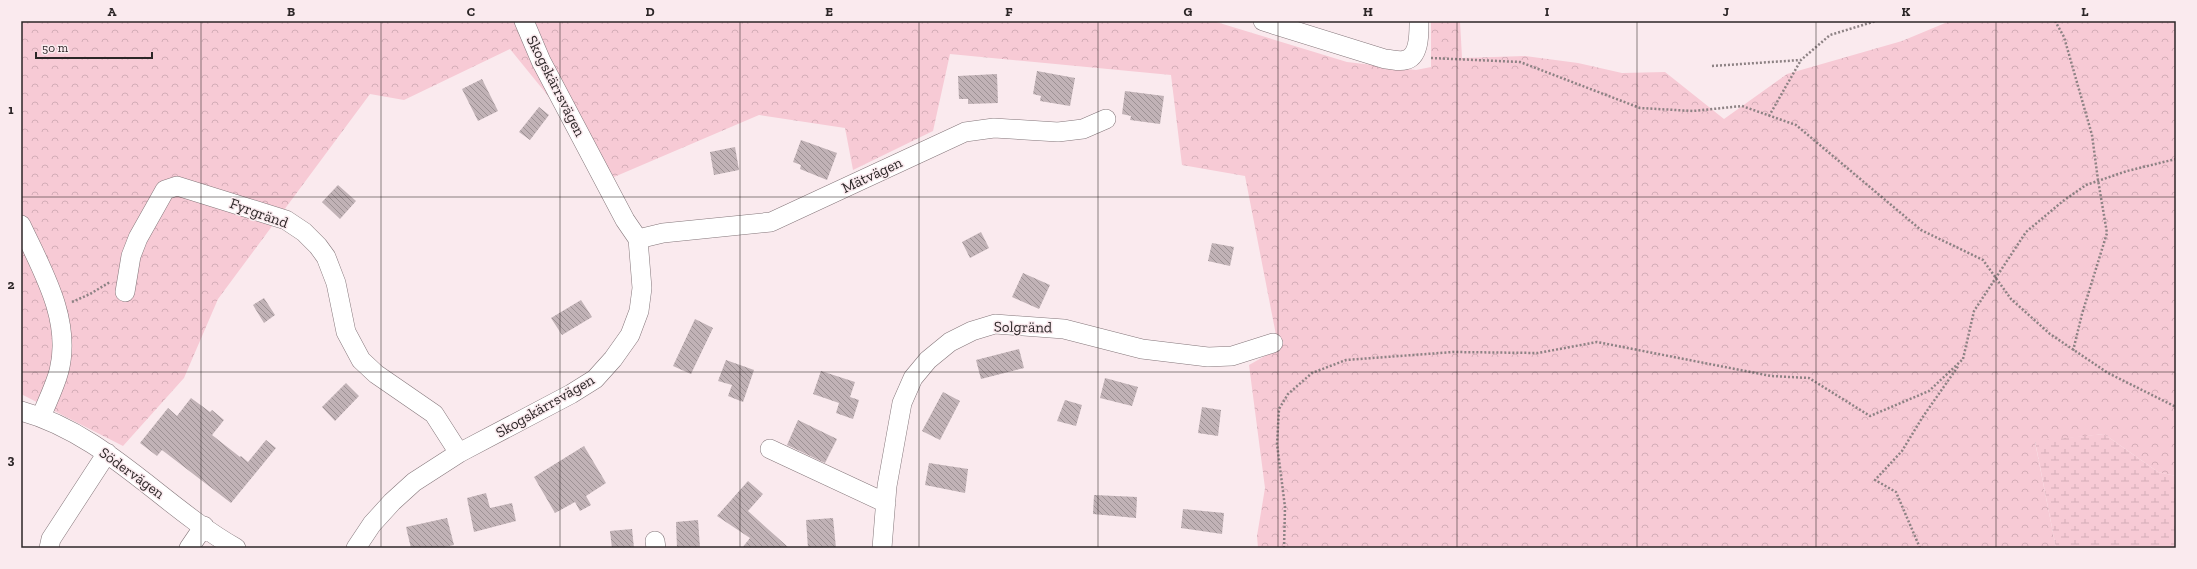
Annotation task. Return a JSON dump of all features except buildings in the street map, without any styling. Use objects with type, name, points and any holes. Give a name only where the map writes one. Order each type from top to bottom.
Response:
[{"type":"street","name":"Skogskärrsvägen","points":[[356,548],[372,524],[392,502],[414,482],[459,453],[571,394],[595,379],[630,335],[639,310],[642,288],[638,239],[625,220],[541,61],[524,21]]},
{"type":"street","points":[[1263,21],[1385,59],[1404,61],[1412,57],[1418,42],[1419,21]]},
{"type":"street","name":"Mätvägen","points":[[638,239],[663,233],[771,222],[965,132],[994,128],[1058,132],[1083,129],[1106,119]]},
{"type":"street","name":"Fyrgränd","points":[[125,292],[133,250],[157,201],[165,190],[177,186],[286,220],[304,232],[318,246],[326,257],[336,283],[346,332],[361,360],[376,374],[434,414],[459,453]]},
{"type":"street","points":[[21,225],[52,292],[59,318],[62,353],[59,372],[41,416]]},
{"type":"street","name":"Solgränd","points":[[882,548],[886,503],[896,428],[902,403],[913,378],[928,360],[950,342],[972,331],[995,324],[1064,328],[1142,349],[1208,357],[1232,356],[1273,344]]},
{"type":"street","name":"Södervägen","points":[[21,411],[41,416],[107,453],[204,526],[236,548]]},
{"type":"street","points":[[770,449],[886,503]]},
{"type":"street","points":[[49,548],[51,539],[107,453]]},
{"type":"street","points":[[189,548],[204,526]]},
{"type":"path","points":[[1769,116],[1801,60],[1830,35],[1876,21]]},
{"type":"path","points":[[2055,21],[2064,37],[2092,135],[2107,233],[2082,314],[2073,351]]},
{"type":"path","points":[[1412,57],[1520,62],[1640,108],[1693,111],[1742,106],[1796,125],[1921,230],[1983,260],[2012,299],[2050,334],[2073,351],[2108,373],[2176,407]]},
{"type":"path","points":[[1712,66],[1801,60]]},
{"type":"path","points":[[1920,548],[1896,492],[1875,480],[1902,451],[1922,418],[1963,359],[1974,312],[1995,277],[2026,232],[2062,201],[2086,185],[2098,180],[2176,160]]},
{"type":"path","points":[[59,318],[63,306],[90,294],[110,282],[125,292]]},
{"type":"path","points":[[1284,548],[1286,507],[1277,444],[1279,409],[1288,394],[1312,373],[1346,360],[1453,352],[1538,353],[1597,342],[1772,376],[1809,378],[1870,416],[1929,391],[1963,359]]},
{"type":"green space","points":[[21,21],[1213,21],[1347,62],[1416,70],[1431,67],[1431,21],[1460,21],[1462,58],[1525,56],[1578,63],[1622,73],[1665,72],[1724,119],[1787,74],[1902,41],[1950,21],[2176,21],[2176,476],[2158,472],[2104,434],[2035,442],[2056,548],[1258,548],[1257,536],[1265,488],[1249,365],[1281,347],[1276,335],[1245,176],[1182,165],[1171,75],[950,54],[933,131],[853,170],[845,128],[759,115],[614,177],[510,49],[404,100],[370,94],[218,299],[184,378],[123,446],[21,394]]},
{"type":"green space","points":[[2104,434],[2158,472],[2176,476],[2176,548],[2056,548],[2035,441]]}]
